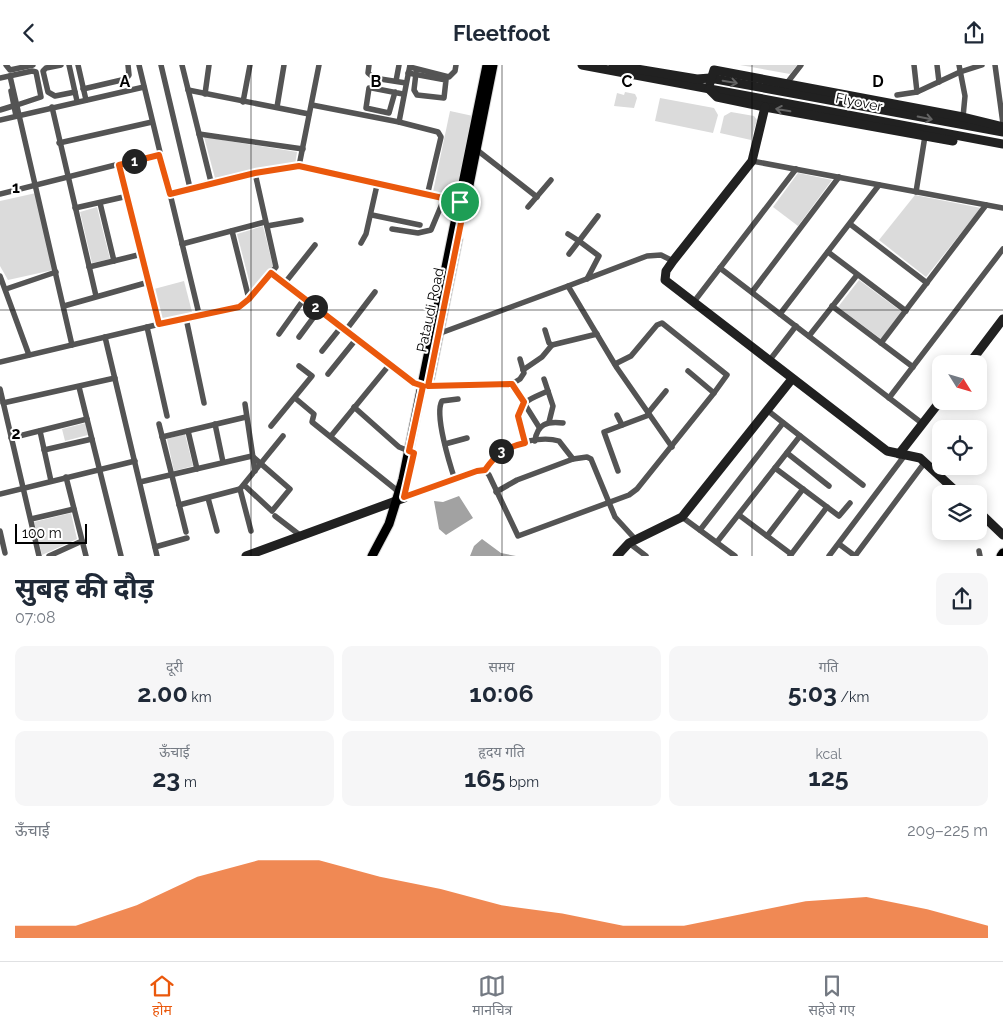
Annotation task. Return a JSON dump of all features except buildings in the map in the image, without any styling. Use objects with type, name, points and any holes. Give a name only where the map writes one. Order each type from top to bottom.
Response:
[{"type":"main road","points":[[480,65],[484,77]]},
{"type":"main road","points":[[372,556],[389,524],[400,496],[411,452],[462,203],[487,65]]},
{"type":"main road","points":[[462,203],[478,150],[493,65]]},
{"type":"main road","points":[[378,556],[398,516],[400,496]]},
{"type":"main road","points":[[1000,556],[1003,553]]},
{"type":"street","points":[[6,65],[10,70],[33,65]]},
{"type":"street","points":[[61,65],[43,71],[48,93],[55,96],[75,92]]},
{"type":"street","points":[[69,65],[77,101]]},
{"type":"street","points":[[78,65],[86,100]]},
{"type":"street","points":[[83,89],[126,79],[130,75],[128,65]]},
{"type":"street","points":[[139,65],[159,155],[199,314]]},
{"type":"street","points":[[161,65],[190,188]]},
{"type":"street","points":[[182,65],[211,182]]},
{"type":"street","points":[[204,94],[209,65]]},
{"type":"street","points":[[243,102],[250,65]]},
{"type":"street","points":[[277,107],[284,65]]},
{"type":"street","points":[[299,166],[319,65]]},
{"type":"street","points":[[369,65],[368,73],[371,77],[406,83]]},
{"type":"street","points":[[396,81],[399,65]]},
{"type":"street","points":[[399,122],[409,69],[418,69],[449,77],[455,71],[456,65]]},
{"type":"street","name":"Flyover","points":[[582,65],[1003,144]]},
{"type":"street","points":[[613,65],[697,79],[710,78],[1003,132]]},
{"type":"street","points":[[786,83],[801,65]]},
{"type":"street","points":[[914,65],[917,91]]},
{"type":"street","points":[[937,65],[939,82]]},
{"type":"street","points":[[897,95],[917,91],[939,82],[960,68],[981,65]]},
{"type":"street","points":[[994,65],[1003,126],[714,70],[710,78],[709,89],[717,97],[765,107],[1003,149]]},
{"type":"street","points":[[960,68],[965,96],[963,117]]},
{"type":"street","points":[[418,69],[446,80],[444,98],[417,95],[414,90],[418,69]]},
{"type":"street","points":[[0,78],[34,71],[42,95],[40,99],[0,110]]},
{"type":"street","points":[[9,76],[72,345]]},
{"type":"street","points":[[0,121],[77,101],[144,87]]},
{"type":"street","points":[[395,92],[390,113],[366,108],[369,88],[395,92],[403,94]]},
{"type":"street","points":[[188,90],[310,114]]},
{"type":"street","points":[[312,105],[433,129],[438,132],[441,137],[427,196]]},
{"type":"street","points":[[52,107],[96,296]]},
{"type":"street","points":[[765,107],[752,161],[673,261],[666,271],[665,280],[888,451],[920,458],[949,485]]},
{"type":"street","points":[[59,143],[152,122]]},
{"type":"street","points":[[199,134],[303,149]]},
{"type":"street","points":[[916,192],[925,136]]},
{"type":"street","points":[[478,150],[536,197]]},
{"type":"street","points":[[0,194],[159,155]]},
{"type":"street","points":[[752,161],[1003,208]]},
{"type":"street","points":[[119,165],[159,324]]},
{"type":"street","points":[[170,194],[211,182],[299,166],[462,203]]},
{"type":"street","points":[[693,303],[796,169]]},
{"type":"street","points":[[0,362],[199,314],[239,307],[249,299],[276,267],[255,173]]},
{"type":"street","points":[[752,293],[839,177]]},
{"type":"street","points":[[528,207],[551,180]]},
{"type":"street","points":[[361,243],[372,215],[377,185]]},
{"type":"street","points":[[780,314],[879,185]]},
{"type":"street","points":[[75,208],[128,196]]},
{"type":"street","points":[[392,229],[418,233],[431,229],[444,199]]},
{"type":"street","points":[[100,203],[114,261]]},
{"type":"street","points":[[881,343],[986,205]]},
{"type":"street","points":[[372,215],[420,225]]},
{"type":"street","points":[[569,254],[598,216]]},
{"type":"street","points":[[182,244],[266,224],[301,220]]},
{"type":"street","points":[[850,223],[927,283]]},
{"type":"street","points":[[232,231],[249,299]]},
{"type":"street","points":[[568,235],[599,256],[587,279]]},
{"type":"street","points":[[284,284],[315,245]]},
{"type":"street","points":[[889,397],[1003,249]]},
{"type":"street","points":[[828,252],[906,311]]},
{"type":"street","points":[[89,267],[142,254]]},
{"type":"street","points":[[436,334],[655,255],[673,261]]},
{"type":"street","points":[[720,268],[923,424]]},
{"type":"street","points":[[6,289],[56,272]]},
{"type":"street","points":[[271,273],[414,383],[425,386],[512,384],[520,379],[523,370],[530,363],[542,357],[552,345],[597,334]]},
{"type":"street","points":[[808,336],[857,275]]},
{"type":"street","points":[[0,276],[29,355]]},
{"type":"street","points":[[64,306],[149,282]]},
{"type":"street","points":[[568,286],[615,364],[672,447]]},
{"type":"street","points":[[322,351],[375,292]]},
{"type":"street","points":[[279,333],[304,299]]},
{"type":"street","points":[[832,306],[913,367]]},
{"type":"street","points":[[299,337],[320,310]]},
{"type":"street","points":[[186,317],[204,403]]},
{"type":"street","points":[[976,355],[1003,319]]},
{"type":"street","points":[[485,470],[490,475],[496,492],[518,536],[608,502],[637,489],[714,393],[727,373],[662,323],[657,325],[631,356],[615,364]]},
{"type":"street","points":[[769,361],[796,326]]},
{"type":"street","points":[[146,327],[167,416]]},
{"type":"street","points":[[545,330],[549,343],[552,345]]},
{"type":"street","points":[[105,337],[157,556]]},
{"type":"street","points":[[328,374],[357,338]]},
{"type":"street","points":[[520,359],[523,370]]},
{"type":"street","points":[[330,436],[390,364]]},
{"type":"street","points":[[271,426],[312,376],[299,366]]},
{"type":"street","points":[[688,371],[714,393]]},
{"type":"street","points":[[1,404],[115,378]]},
{"type":"street","points":[[544,379],[553,408],[549,422]]},
{"type":"street","points":[[617,556],[633,541],[682,517],[792,379]]},
{"type":"street","points":[[512,384],[540,427]]},
{"type":"street","points":[[79,387],[121,556]]},
{"type":"street","points":[[0,389],[1,404],[12,437],[39,556]]},
{"type":"street","points":[[525,443],[518,416],[524,402],[548,391]]},
{"type":"street","points":[[618,471],[604,432],[649,414],[666,391]]},
{"type":"street","points":[[295,398],[314,414],[312,422],[400,496]]},
{"type":"street","points":[[455,481],[445,444],[440,403],[458,399]]},
{"type":"street","points":[[245,404],[255,471]]},
{"type":"street","points":[[354,407],[381,433],[411,452]]},
{"type":"street","points":[[767,410],[863,485]]},
{"type":"street","points":[[829,556],[934,410]]},
{"type":"street","points":[[617,415],[622,425]]},
{"type":"street","points":[[162,437],[246,417]]},
{"type":"street","points":[[12,437],[87,419]]},
{"type":"street","points":[[535,441],[536,431],[540,427],[549,422],[563,423]]},
{"type":"street","points":[[700,530],[783,423]]},
{"type":"street","points":[[155,547],[186,535],[158,424]]},
{"type":"street","points":[[215,424],[223,463]]},
{"type":"street","points":[[40,431],[51,481]]},
{"type":"street","points":[[188,431],[197,469]]},
{"type":"street","points":[[179,505],[242,487],[283,436]]},
{"type":"street","points":[[717,543],[800,437]]},
{"type":"street","points":[[445,444],[467,438]]},
{"type":"street","points":[[44,450],[92,439]]},
{"type":"street","points":[[246,556],[400,496],[455,481],[477,471],[485,470],[499,453],[509,447],[535,441],[559,441],[573,459]]},
{"type":"street","points":[[788,453],[829,486]]},
{"type":"street","points":[[140,482],[252,456]]},
{"type":"street","points":[[242,487],[272,511],[290,491],[289,486],[252,456]]},
{"type":"street","points":[[496,492],[518,480],[573,459],[587,457],[591,459],[608,502],[620,524],[646,556]]},
{"type":"street","points":[[0,494],[135,461]]},
{"type":"street","points":[[838,544],[855,556],[925,462]]},
{"type":"street","points":[[775,468],[841,516],[850,503]]},
{"type":"street","points":[[66,477],[86,556]]},
{"type":"street","points":[[242,487],[251,531]]},
{"type":"street","points":[[767,536],[803,489]]},
{"type":"street","points":[[208,498],[217,531]]},
{"type":"street","points":[[739,515],[790,555],[827,507]]},
{"type":"street","points":[[31,519],[74,509]]},
{"type":"street","points":[[275,516],[300,536]]},
{"type":"street","points":[[682,517],[734,556]]},
{"type":"street","points":[[987,520],[1003,535]]},
{"type":"street","points":[[0,531],[5,553]]},
{"type":"street","points":[[49,556],[82,541]]},
{"type":"shaded area","points":[[740,65],[797,65],[790,74]]},
{"type":"shaded area","points":[[625,92],[635,94],[637,98],[634,108],[614,106],[617,93],[624,95]]},
{"type":"shaded area","points":[[660,98],[714,108],[718,115],[713,133],[655,121]]},
{"type":"shaded area","points":[[450,111],[473,116],[456,196],[433,192]]},
{"type":"shaded area","points":[[731,112],[754,116],[757,120],[751,140],[720,133],[724,116]]},
{"type":"shaded area","points":[[204,137],[297,152],[295,165],[215,178]]},
{"type":"shaded area","points":[[798,173],[832,180],[798,226],[773,207]]},
{"type":"shaded area","points":[[36,193],[53,270],[8,280],[0,266],[0,201]]},
{"type":"shaded area","points":[[915,195],[981,208],[926,277],[879,240]]},
{"type":"shaded area","points":[[97,207],[110,259],[92,263],[80,212]]},
{"type":"shaded area","points":[[263,226],[273,266],[252,292],[237,234]]},
{"type":"shaded area","points":[[859,280],[902,312],[881,339],[838,307]]},
{"type":"shaded area","points":[[184,281],[192,312],[162,320],[154,289]]},
{"type":"shaded area","points":[[86,423],[88,435],[65,441],[62,429]]},
{"type":"shaded area","points":[[185,434],[193,466],[174,471],[167,439]]},
{"type":"shaded area","points":[[459,496],[473,518],[446,535],[439,529],[434,501],[443,502]]},
{"type":"shaded area","points":[[71,513],[77,539],[42,555],[34,522]]},
{"type":"shaded area","points":[[482,539],[501,553],[516,556],[470,556],[474,546]]},
{"type":"route","points":[[159,155],[170,194],[211,182],[299,166],[377,185],[460,202],[465,203],[428,386],[512,384],[524,402],[519,409],[518,416],[525,443],[509,447],[499,453],[485,470],[477,471],[455,481],[404,497],[414,453],[409,451],[423,386],[414,383],[271,273],[249,299],[239,307],[159,324],[119,165],[159,155]]}]
